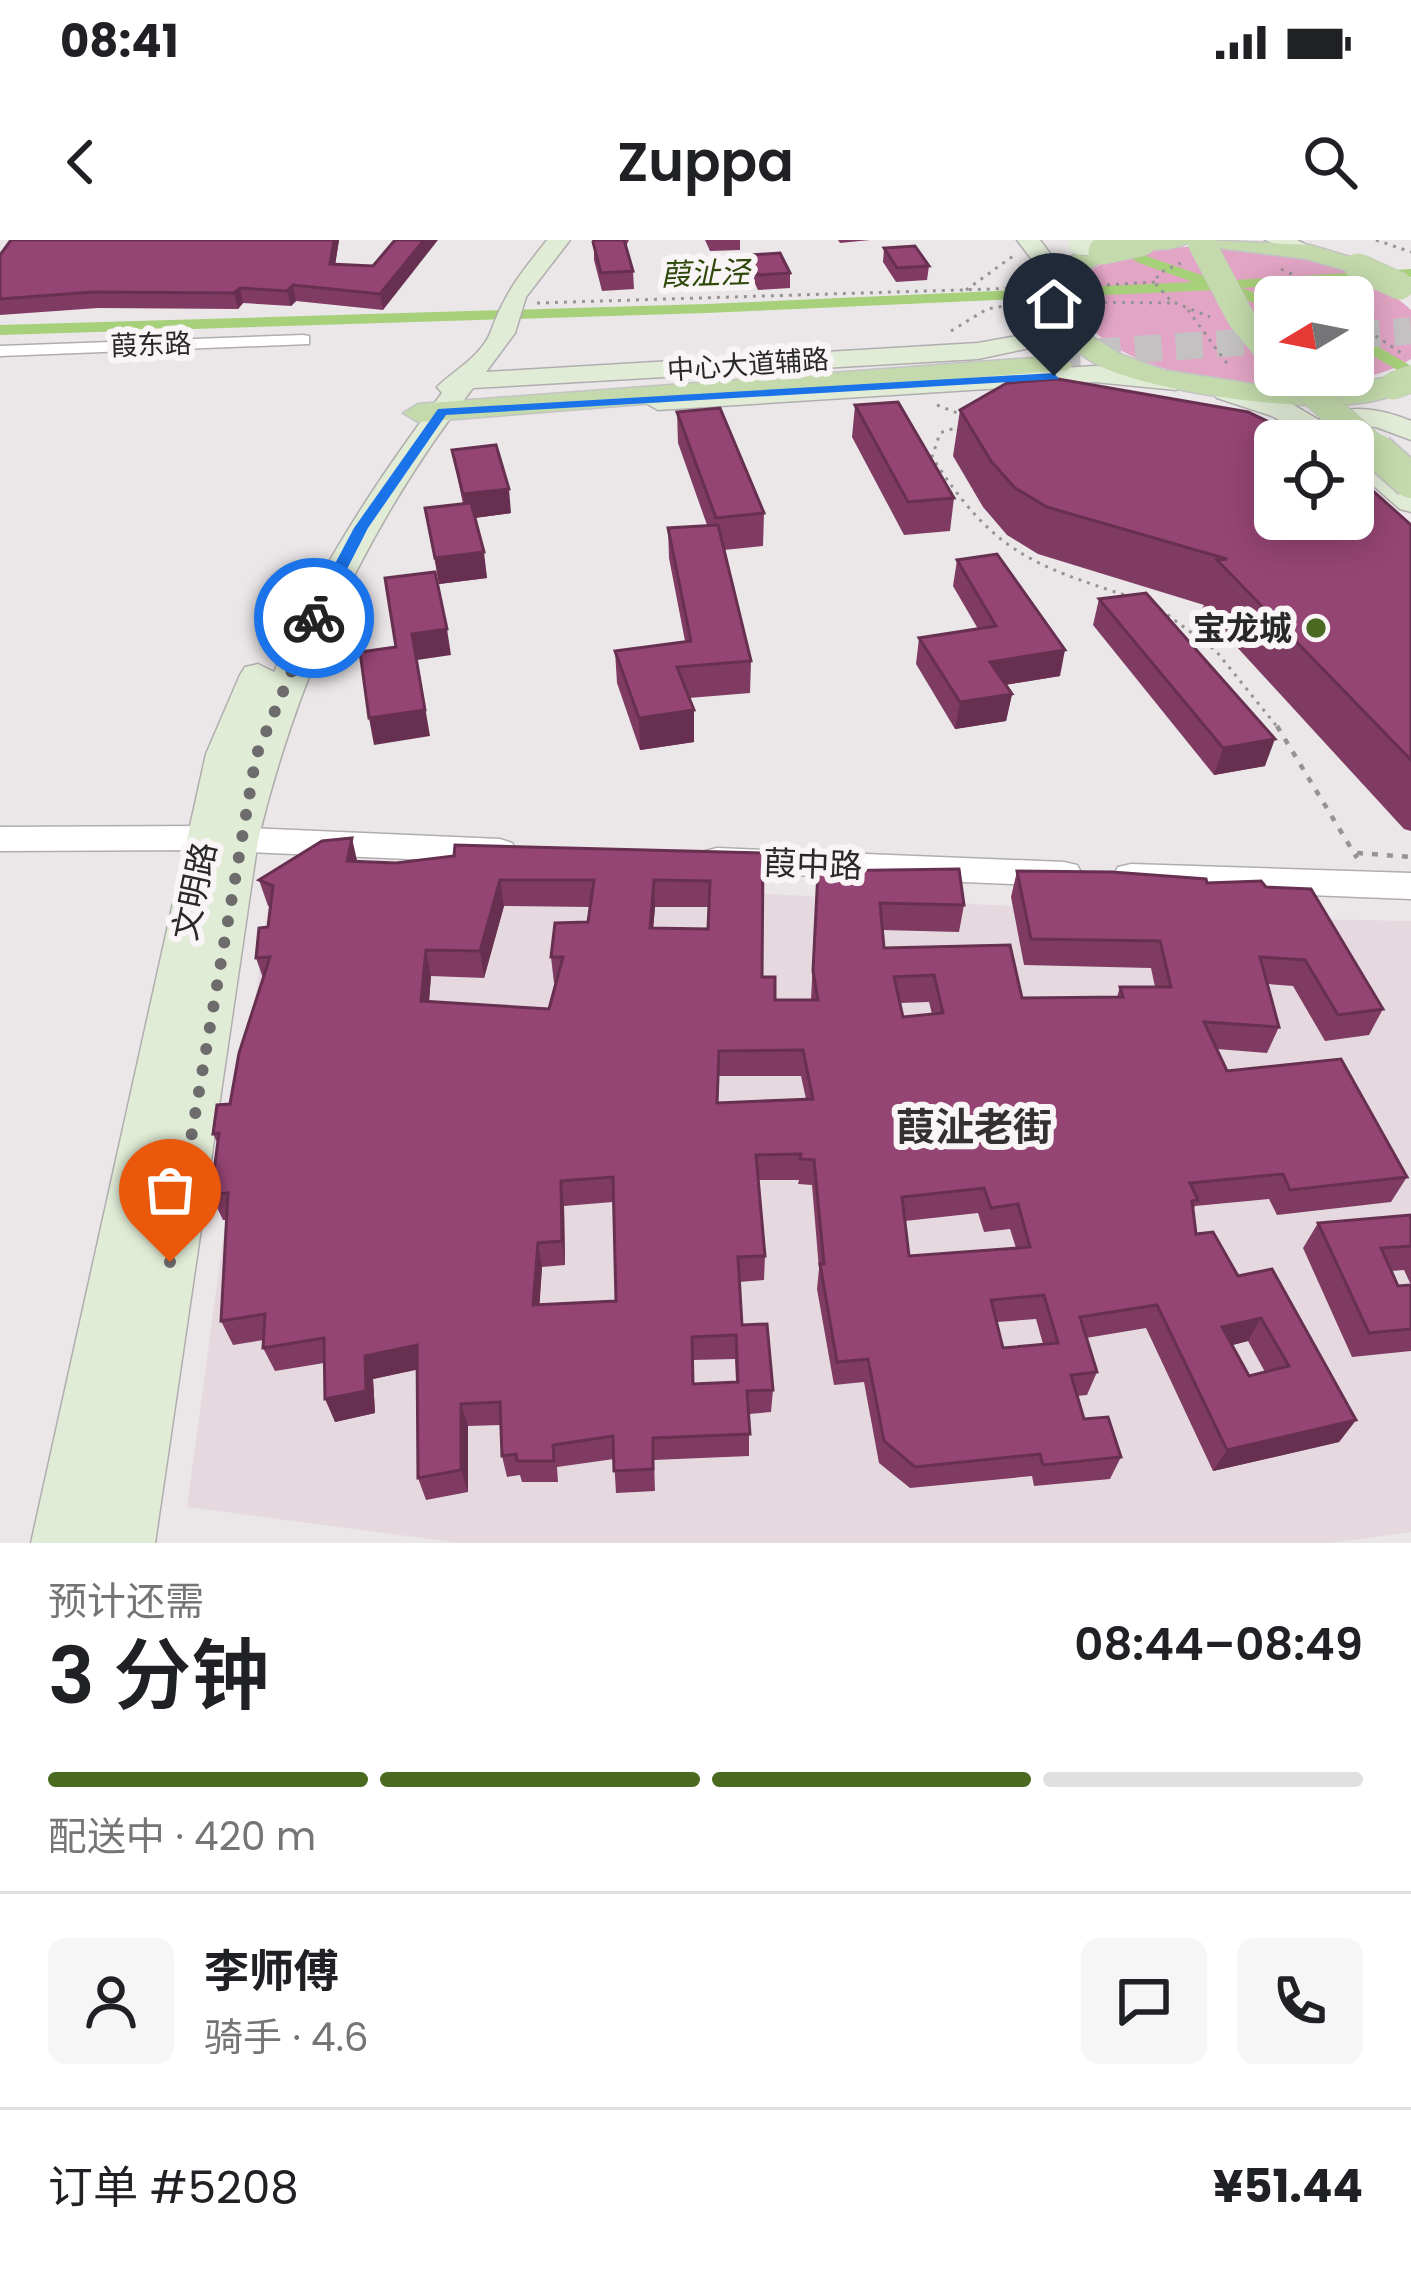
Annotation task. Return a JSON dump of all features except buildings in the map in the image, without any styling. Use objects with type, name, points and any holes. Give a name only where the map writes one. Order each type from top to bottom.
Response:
[{"type":"main road","name":"文明路","points":[[124,1543],[222,839],[225,754],[315,563],[442,398],[479,333],[507,313],[559,240]]},
{"type":"main road","points":[[1212,240],[1310,253]]},
{"type":"main road","points":[[1225,240],[1254,296]]},
{"type":"main road","points":[[1276,240],[1358,267],[1405,289]]},
{"type":"main road","points":[[1030,242],[1044,260],[1050,301],[1106,356],[1177,382],[1227,378],[1314,397],[1398,384]]},
{"type":"main road","points":[[1050,301],[1077,261],[1117,243],[1188,248],[1254,330]]},
{"type":"main road","name":"中心大道辅路","points":[[442,398],[978,351],[1035,340],[1050,301]]},
{"type":"main road","points":[[1055,360],[598,399],[442,398],[1055,360]]},
{"type":"main road","name":"中心大道辅路","points":[[598,399],[647,402],[1096,374],[1177,382]]},
{"type":"main road","points":[[1227,378],[1300,420]]},
{"type":"main road","points":[[1398,384],[1387,405],[1411,431]]},
{"type":"main road","points":[[1316,396],[1411,481]]},
{"type":"main road","points":[[1346,396],[1411,454]]},
{"type":"main road","points":[[1336,420],[1352,416],[1388,420],[1411,431]]},
{"type":"main road","points":[[1374,471],[1411,503]]},
{"type":"main road","name":"文明路","points":[[62,1543],[222,839]]},
{"type":"street","name":"葭东路","points":[[0,351],[303,340]]},
{"type":"street","points":[[0,839],[222,839],[525,852]]},
{"type":"street","name":"葭中路","points":[[692,859],[1411,886]]},
{"type":"path","points":[[1376,240],[1411,252]]},
{"type":"path","points":[[966,290],[1030,242]]},
{"type":"path","points":[[1168,300],[1156,284],[1158,275],[1188,248]]},
{"type":"path","points":[[1083,286],[1156,284]]},
{"type":"path","points":[[507,313],[966,290],[1050,301]]},
{"type":"path","points":[[1188,310],[1227,378]]},
{"type":"path","points":[[1374,335],[1411,359]]},
{"type":"path","points":[[1210,343],[1224,338]]},
{"type":"path","points":[[892,387],[977,421],[940,433],[932,457],[964,509],[994,542],[1041,569],[1151,603],[1183,619],[1243,683],[1293,749],[1372,884]]},
{"type":"path","points":[[1354,853],[1411,857]]},
{"type":"shaded area","points":[[1200,246],[1284,254],[1358,276],[1254,276],[1254,384],[1223,382],[1170,370],[1124,352],[1089,326],[1070,293],[1081,278],[1110,260]]},
{"type":"shaded area","points":[[1374,284],[1411,310],[1411,359],[1376,374]]},
{"type":"shaded area","name":"葭沚老街","points":[[333,873],[1258,918],[1411,921],[1411,1532],[1331,1543],[460,1543],[187,1507],[269,898]]},
{"type":"waterway","points":[[1109,240],[1144,260],[1217,285]]},
{"type":"waterway","name":"葭沚泾","points":[[1217,285],[1411,273]]},
{"type":"waterway","name":"葭沚泾","points":[[0,330],[882,302],[1217,285]]},
{"type":"waterway","points":[[1217,285],[1254,298]]},
{"type":"waterway","points":[[1374,350],[1411,373]]},
{"type":"tunnel","points":[[1374,334],[1411,331]]},
{"type":"tunnel","points":[[1053,355],[1254,341]]},
{"type":"way so far","points":[[170,1262],[238,840],[256,756],[314,618]]},
{"type":"place","name":"宝龙城","points":[[1316,628]]},
{"type":"district","name":"葭沚老街","points":[[974,1127]]},
{"type":"route","points":[[314,618],[361,528],[442,411],[1054,376]]}]
